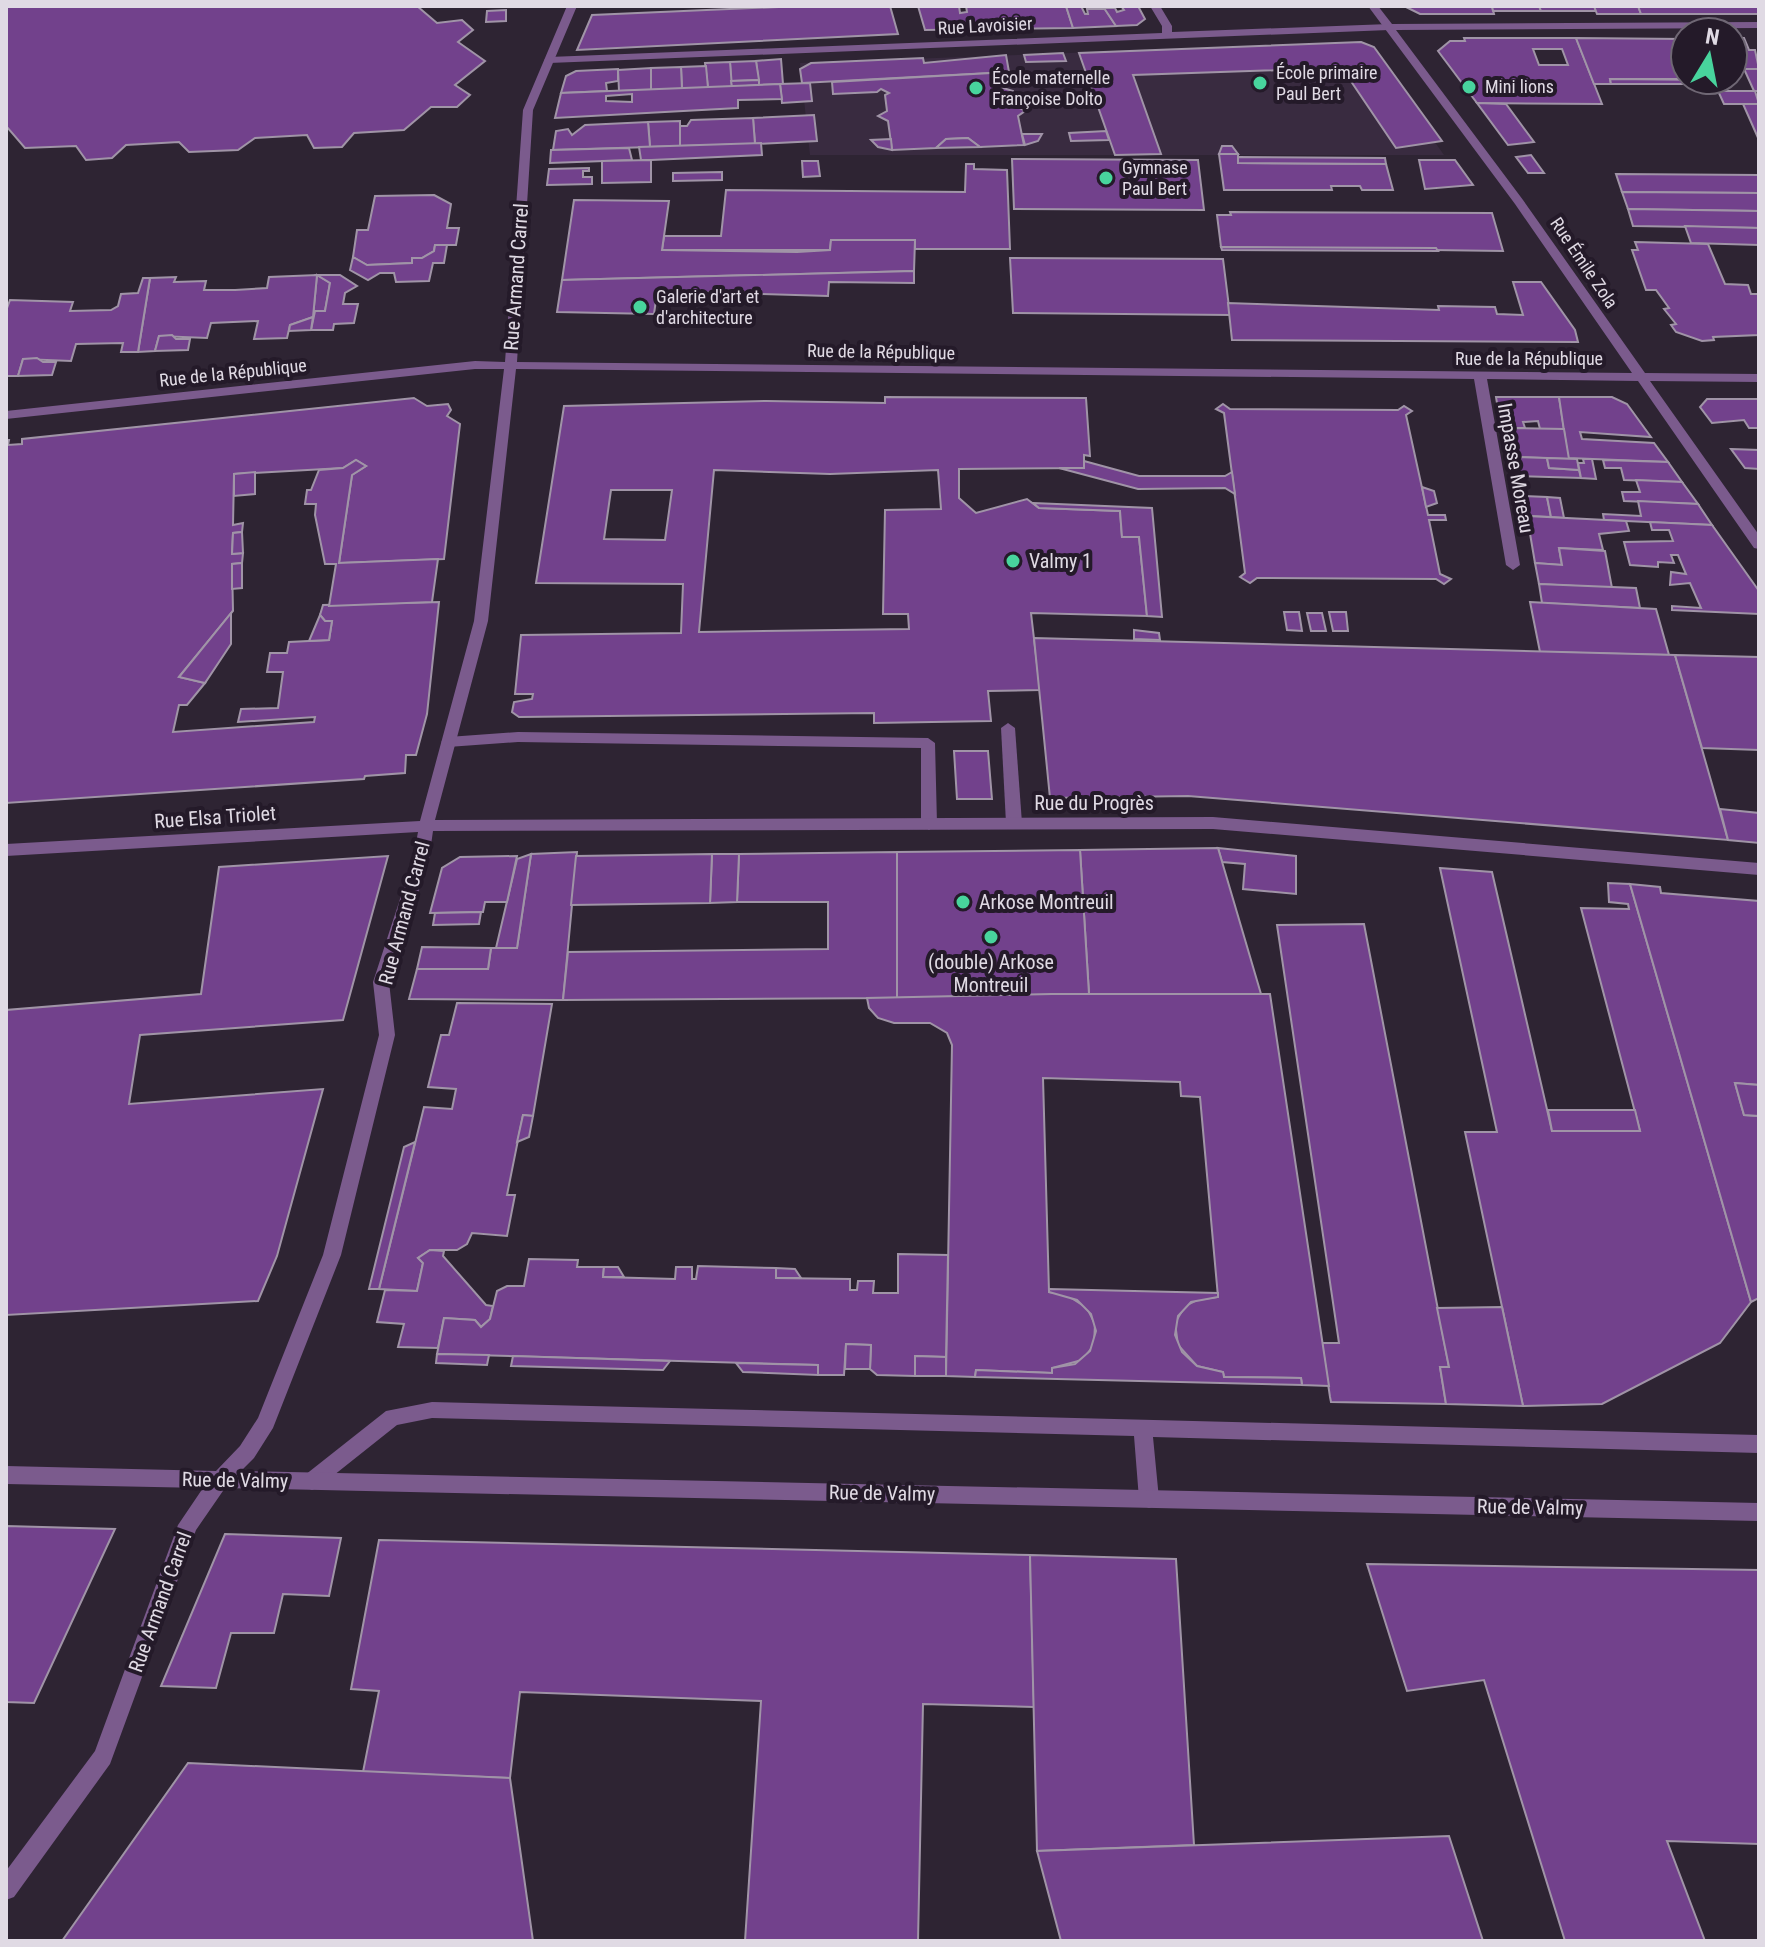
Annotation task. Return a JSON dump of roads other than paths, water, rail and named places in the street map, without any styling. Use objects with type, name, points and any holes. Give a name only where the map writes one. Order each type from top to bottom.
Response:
[{"type":"street","name":"Rue Armand Carrel","points":[[6,1889],[103,1757],[188,1525],[220,1480],[247,1452],[266,1422],[332,1255],[387,1035],[381,982],[421,859],[448,742],[481,621],[509,367],[528,110],[572,6]]},
{"type":"street","points":[[1155,6],[1167,26],[1167,35]]},
{"type":"street","name":"Rue Émile Zola","points":[[1373,6],[1519,202],[1759,545]]},
{"type":"street","name":"Rue Lavoisier","points":[[549,60],[1389,27],[1759,25]]},
{"type":"street","name":"Rue de la République","points":[[6,415],[475,365],[1759,378]]},
{"type":"street","name":"Impasse Moreau","points":[[1480,377],[1513,565]]},
{"type":"street","points":[[1008,728],[1014,823]]},
{"type":"street","points":[[448,742],[518,737],[928,743],[929,824]]},
{"type":"street","name":"Rue du Progrès","points":[[427,827],[1213,823],[1759,869]]},
{"type":"street","name":"Rue Elsa Triolet","points":[[6,850],[427,827]]},
{"type":"street","points":[[312,1481],[393,1417],[432,1410],[1759,1444]]},
{"type":"street","points":[[1143,1428],[1149,1499]]},
{"type":"street","name":"Rue de Valmy","points":[[6,1475],[1759,1512]]},
{"type":"place","name":"École primaire Paul Bert","points":[[1260,83]]},
{"type":"place","name":"Mini lions","points":[[1469,87]]},
{"type":"place","name":"École maternelle Françoise Dolto","points":[[976,88]]},
{"type":"place","name":"Gymnase Paul Bert","points":[[1106,178]]},
{"type":"place","name":"Galerie d'art et d'architecture","points":[[640,307]]},
{"type":"place","name":"Valmy 1","points":[[1013,561]]},
{"type":"place","name":"Arkose Montreuil","points":[[963,902]]},
{"type":"place","name":"(double) Arkose Montreuil","points":[[991,937]]}]
